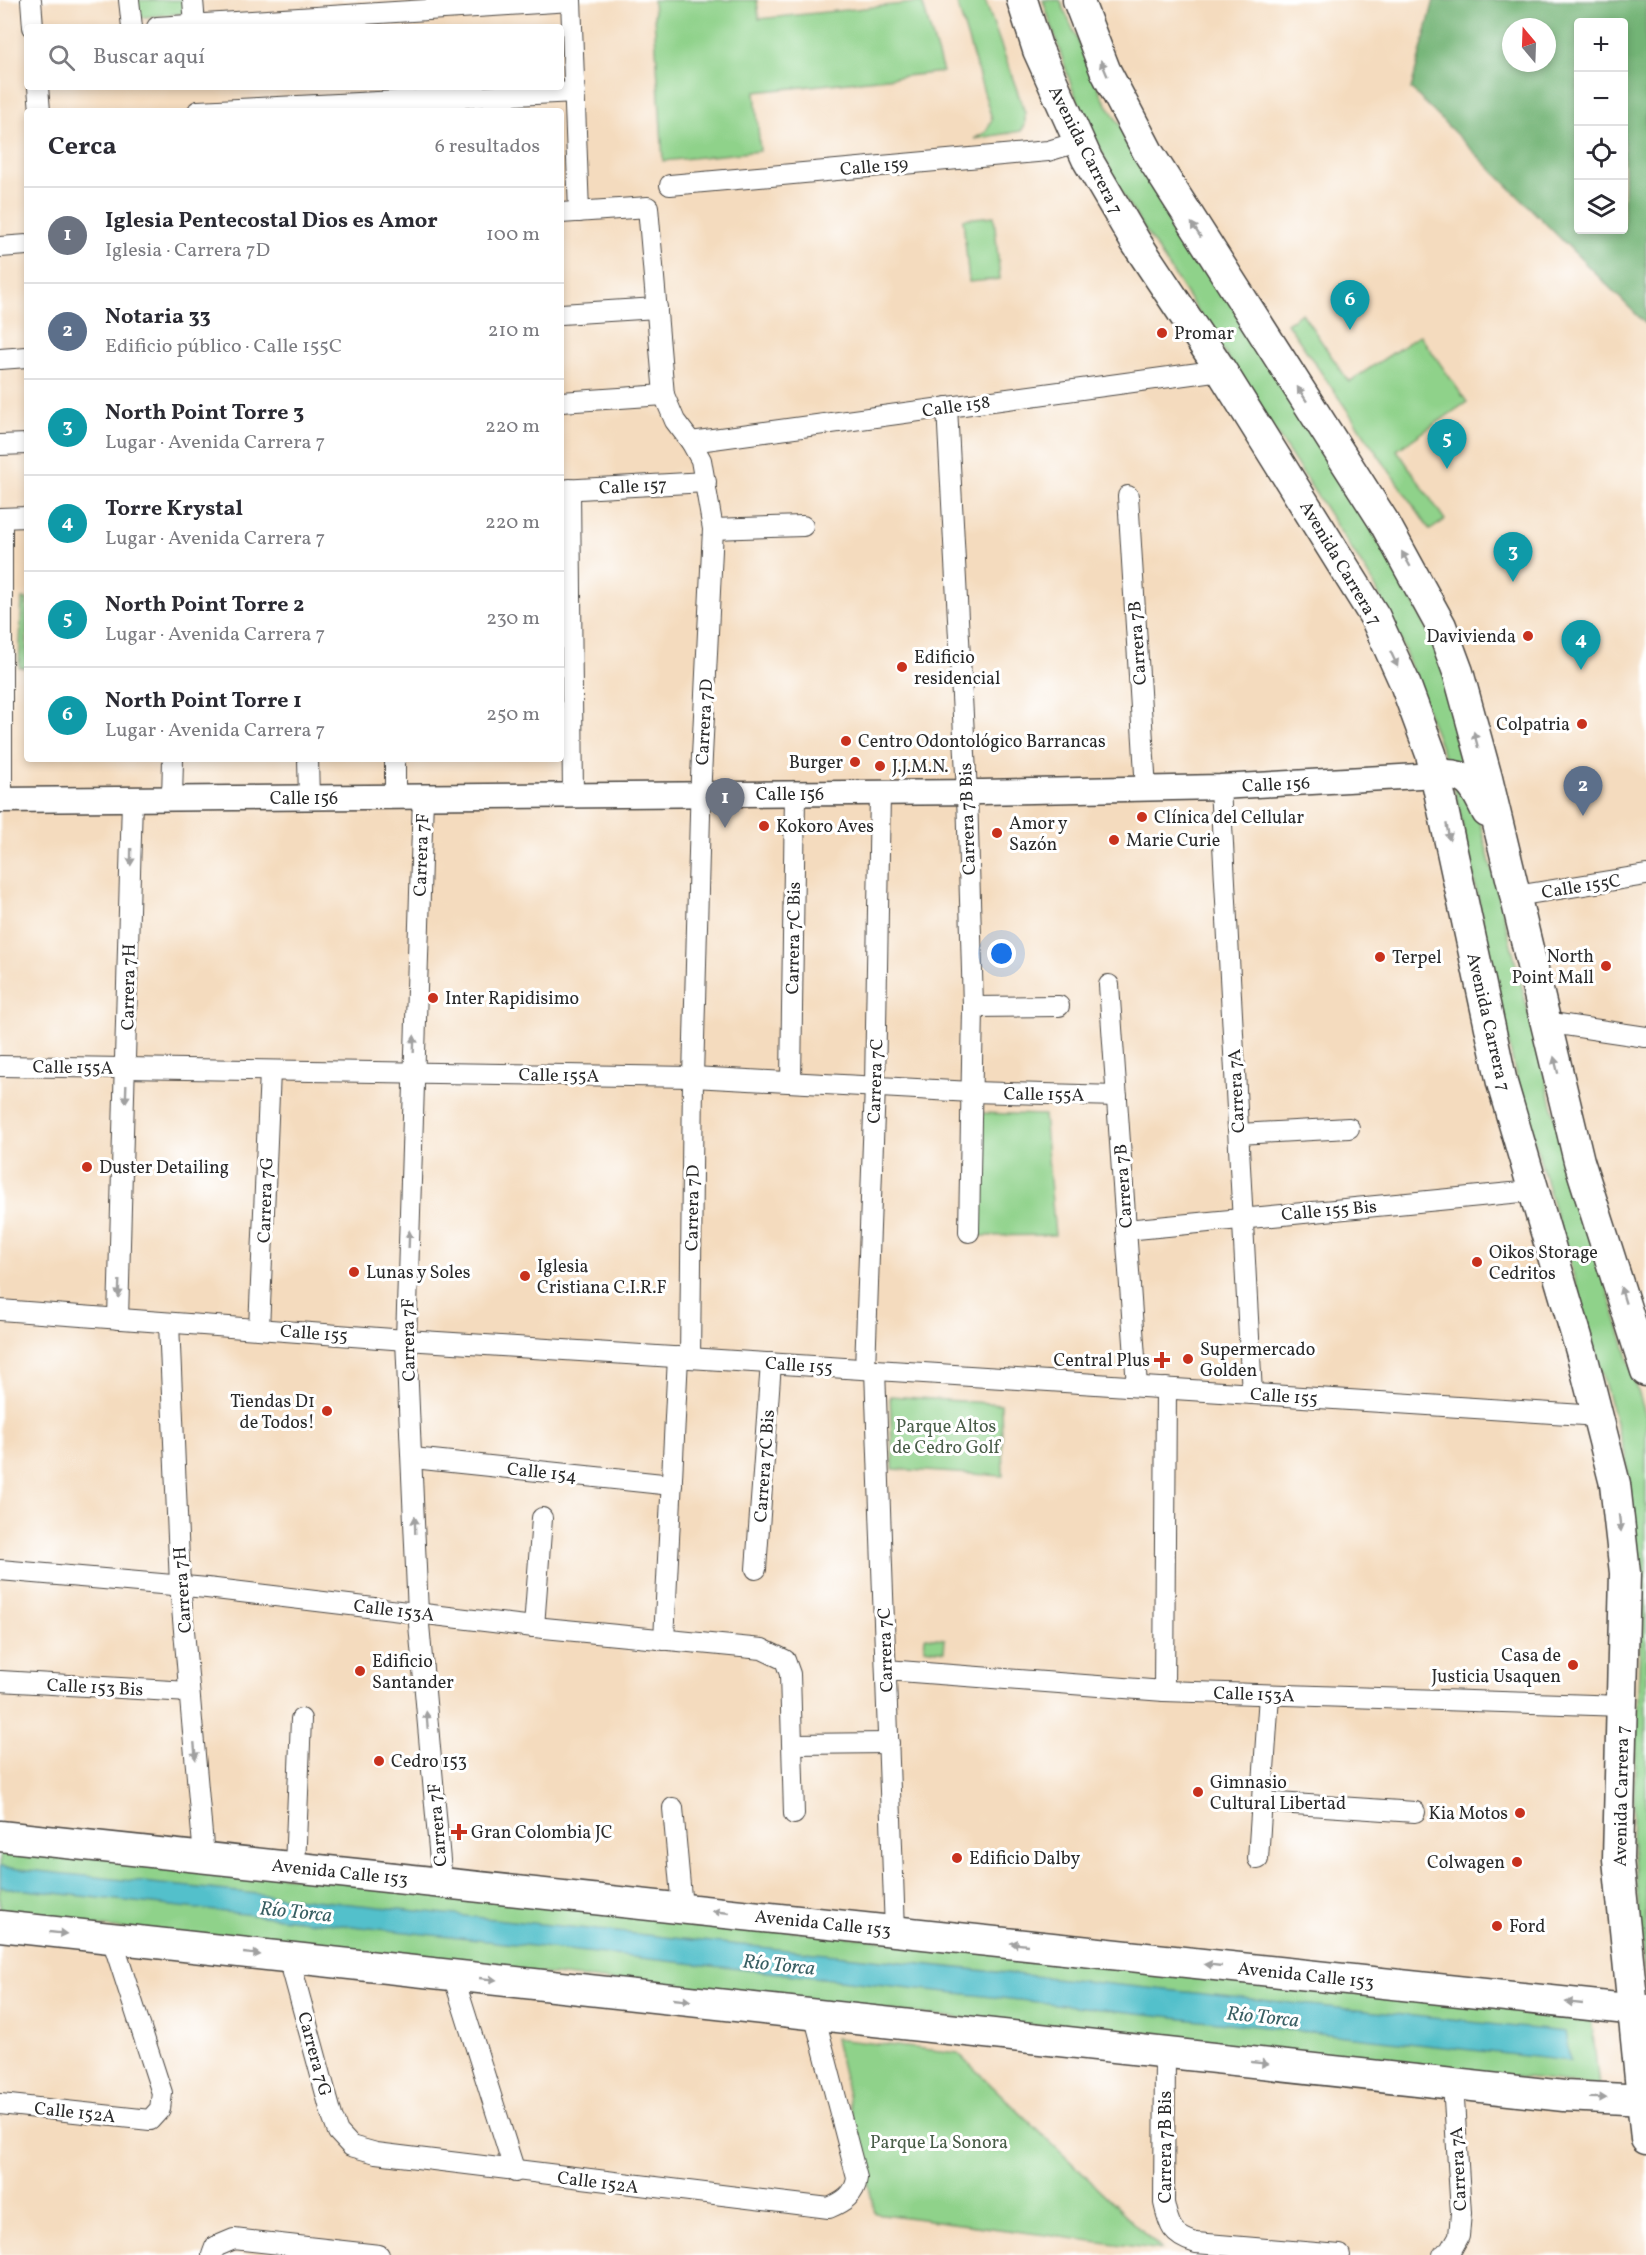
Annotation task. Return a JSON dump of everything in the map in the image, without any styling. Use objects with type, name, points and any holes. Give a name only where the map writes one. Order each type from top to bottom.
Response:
[{"type":"main road","name":"Avenida Carrera 7","points":[[1022,0],[1038,50],[1078,142],[1135,241],[1221,370],[1374,616],[1419,718],[1437,775],[1502,1083],[1599,1416],[1615,1484],[1625,1573],[1623,1706],[1618,1782],[1618,1859],[1639,2010],[1646,2139]]},
{"type":"main road","points":[[1078,0],[1105,70],[1148,152],[1384,522],[1425,593],[1458,672],[1516,896],[1579,1161],[1646,1371]]},
{"type":"main road","points":[[1437,775],[1453,773],[1465,778],[1475,788],[1507,862]]},
{"type":"main road","name":"Avenida Calle 153","points":[[0,1836],[1639,2010]]},
{"type":"main road","points":[[0,1926],[1564,2096],[1644,2099]]},
{"type":"street","points":[[31,0],[33,24]]},
{"type":"street","points":[[129,0],[132,24]]},
{"type":"street","points":[[193,0],[195,24]]},
{"type":"street","points":[[209,24],[510,2],[571,0],[575,92],[570,212]]},
{"type":"street","points":[[38,90],[40,108]]},
{"type":"street","points":[[258,108],[575,92]]},
{"type":"street","name":"Calle 159","points":[[670,185],[1042,151],[1078,142]]},
{"type":"street","name":"Carrera 7D","points":[[570,212],[648,207],[664,395],[675,421],[692,442],[701,460],[713,529],[700,794],[684,1357],[672,1485],[664,1640]]},
{"type":"street","points":[[0,247],[24,245]]},
{"type":"street","points":[[564,314],[657,308]]},
{"type":"street","points":[[0,359],[24,357]]},
{"type":"street","name":"Calle 158","points":[[692,442],[1221,370]]},
{"type":"street","points":[[564,402],[664,395]]},
{"type":"street","name":"Carrera 7B Bis","points":[[947,407],[967,793],[973,1007],[969,1232]]},
{"type":"street","points":[[0,446],[24,444]]},
{"type":"street","name":"Calle 157","points":[[566,489],[706,482]]},
{"type":"street","points":[[566,489],[573,796]]},
{"type":"street","name":"Carrera 7B","points":[[1128,496],[1146,790]]},
{"type":"street","points":[[1,800],[1,518],[24,517]]},
{"type":"street","points":[[713,529],[803,526]]},
{"type":"street","points":[[172,762],[172,799]]},
{"type":"street","points":[[308,762],[309,798]]},
{"type":"street","name":"Carrera 7F","points":[[395,762],[395,797]]},
{"type":"street","name":"Calle 156","points":[[1,800],[1146,790],[1437,775]]},
{"type":"street","name":"Carrera 7A","points":[[1220,787],[1252,1394]]},
{"type":"street","name":"Carrera 7C","points":[[880,793],[870,1369],[886,1670],[895,1931]]},
{"type":"street","name":"Carrera 7C Bis","points":[[791,1081],[795,794]]},
{"type":"street","name":"Carrera 7F","points":[[423,797],[406,1340],[413,1458],[417,1613],[442,1883]]},
{"type":"street","name":"Carrera 7H","points":[[118,1319],[127,1068],[132,799]]},
{"type":"street","name":"Calle 155C","points":[[1516,896],[1646,875]]},
{"type":"street","name":"Carrera 7B","points":[[1109,985],[1137,1386]]},
{"type":"street","points":[[973,1007],[1059,1006]]},
{"type":"street","points":[[1545,1022],[1646,1037]]},
{"type":"street","name":"Calle 155A","points":[[0,1066],[693,1077],[972,1092],[1117,1096]]},
{"type":"street","name":"Carrera 7G","points":[[259,1329],[270,1071]]},
{"type":"street","points":[[1239,1134],[1349,1128]]},
{"type":"street","name":"Calle 155 Bis","points":[[1126,1230],[1532,1191]]},
{"type":"street","name":"Calle 155","points":[[0,1310],[406,1340],[1599,1416]]},
{"type":"street","name":"Carrera 7H","points":[[170,1323],[180,1585],[204,1857]]},
{"type":"street","name":"Carrera 7C Bis","points":[[756,1569],[771,1363]]},
{"type":"street","points":[[1164,1691],[1166,1388]]},
{"type":"street","name":"Calle 154","points":[[413,1458],[672,1485]]},
{"type":"street","points":[[534,1627],[542,1518]]},
{"type":"street","name":"Calle 153A","points":[[0,1570],[180,1585],[534,1627],[762,1649],[785,1660],[790,1674],[793,1744]]},
{"type":"street","name":"Calle 153A","points":[[886,1670],[1164,1691],[1623,1706]]},
{"type":"street","name":"Calle 153 Bis","points":[[0,1681],[189,1692]]},
{"type":"street","points":[[1258,1859],[1269,1695]]},
{"type":"street","points":[[295,1867],[300,1719]]},
{"type":"street","points":[[794,1814],[793,1744],[889,1743]]},
{"type":"street","points":[[1262,1802],[1415,1812]]},
{"type":"street","points":[[673,1808],[682,1908]]},
{"type":"street","name":"Calle 152A","points":[[0,2104],[150,2120],[160,2109],[162,2093],[112,1939]]},
{"type":"street","name":"Carrera 7G","points":[[289,1958],[332,2115],[338,2132],[351,2146]]},
{"type":"street","points":[[453,1975],[515,2172]]},
{"type":"street","name":"Calle 152A","points":[[351,2146],[376,2153],[515,2172],[829,2208],[844,2201],[856,2188],[857,2178],[814,2014]]},
{"type":"street","name":"Carrera 7B Bis","points":[[1165,2053],[1164,2203],[1168,2220],[1179,2238],[1196,2244],[1340,2255]]},
{"type":"street","name":"Carrera 7A","points":[[1446,2253],[1459,2236],[1461,2213],[1454,2084]]},
{"type":"street","points":[[214,2251],[234,2239],[373,2255]]},
{"type":"green space","points":[[133,0],[185,0],[187,13],[135,18]]},
{"type":"green space","points":[[653,0],[757,0],[759,19],[922,2],[943,72],[755,92],[760,151],[663,161]]},
{"type":"green space","points":[[956,0],[985,0],[1025,113],[1025,125],[1021,131],[974,139],[986,132],[992,119]]},
{"type":"green space","points":[[1043,0],[1060,0],[1103,98],[1407,587],[1442,662],[1477,771],[1445,759],[1401,641],[1373,582],[1121,193],[1072,88]]},
{"type":"green space","points":[[1434,0],[1646,0],[1646,324],[1411,89]]},
{"type":"green space","points":[[994,216],[1000,279],[969,282],[963,219]]},
{"type":"green space","points":[[1302,313],[1349,382],[1420,335],[1467,402],[1397,450],[1445,520],[1430,530],[1287,323]]},
{"type":"green space","points":[[22,599],[24,599],[24,668],[19,667]]},
{"type":"green space","points":[[1454,787],[1474,800],[1556,1120],[1646,1417],[1646,1987],[1632,1837],[1640,1645],[1637,1555],[1625,1454],[1516,1077]]},
{"type":"green space","points":[[978,1113],[1044,1115],[1055,1235],[978,1236]]},
{"type":"green space","name":"Parque Altos de Cedro Golf","points":[[890,1396],[1001,1404],[1003,1476],[893,1469]]},
{"type":"green space","points":[[925,1637],[945,1639],[944,1651],[924,1648]]},
{"type":"green space","points":[[0,1845],[1591,2017],[1599,2086],[0,1916]]},
{"type":"green space","name":"Parque La Sonora","points":[[835,2039],[958,2053],[1162,2250],[875,2213]]},
{"type":"water","name":"Río Torca","points":[[0,1867],[1565,2032],[1570,2061],[0,1887]]},
{"type":"place","name":"North Point Torre 1","points":[[1350,330]]},
{"type":"place","name":"Promar","points":[[1162,333]]},
{"type":"place","name":"North Point Torre 2","points":[[1447,469]]},
{"type":"place","name":"North Point Torre 3","points":[[1513,582]]},
{"type":"place","name":"Davivienda","points":[[1528,636]]},
{"type":"place","name":"Edificio residencial","points":[[902,667]]},
{"type":"place","name":"Torre Krystal","points":[[1581,670]]},
{"type":"place","name":"Colpatria","points":[[1582,724]]},
{"type":"place","name":"Centro Odontológico Barrancas","points":[[846,741]]},
{"type":"place","name":"Burger","points":[[855,762]]},
{"type":"place","name":"J.J.M.N.","points":[[880,766]]},
{"type":"place","name":"Notaria 33","points":[[1583,816]]},
{"type":"place","name":"Clínica del Cellular","points":[[1142,817]]},
{"type":"place","name":"Kokoro Aves","points":[[764,826]]},
{"type":"place","name":"Iglesia Pentecostal Dios es Amor","points":[[725,828]]},
{"type":"place","name":"Amor y Sazón","points":[[997,833]]},
{"type":"place","name":"Marie Curie","points":[[1114,840]]},
{"type":"place","name":"Terpel","points":[[1380,957]]},
{"type":"place","name":"North Point Mall","points":[[1606,966]]},
{"type":"place","name":"Inter Rapidisimo","points":[[433,998]]},
{"type":"place","name":"Duster Detailing","points":[[87,1167]]},
{"type":"place","name":"Oikos Storage Cedritos","points":[[1477,1262]]},
{"type":"place","name":"Lunas y Soles","points":[[354,1272]]},
{"type":"place","name":"Iglesia Cristiana C.I.R.F","points":[[525,1276]]},
{"type":"place","name":"Supermercado Golden","points":[[1188,1359]]},
{"type":"place","name":"Central Plus","points":[[1162,1360]]},
{"type":"place","name":"Tiendas D1 de Todos!","points":[[327,1411]]},
{"type":"place","name":"Casa de Justicia Usaquen","points":[[1573,1665]]},
{"type":"place","name":"Edificio Santander","points":[[360,1671]]},
{"type":"place","name":"Cedro 153","points":[[379,1761]]},
{"type":"place","name":"Gimnasio Cultural Libertad","points":[[1198,1792]]},
{"type":"place","name":"Kia Motos","points":[[1520,1813]]},
{"type":"place","name":"Gran Colombia JC","points":[[459,1832]]},
{"type":"place","name":"Edificio Dalby","points":[[957,1858]]},
{"type":"place","name":"Colwagen","points":[[1517,1862]]},
{"type":"place","name":"Ford","points":[[1497,1926]]}]
